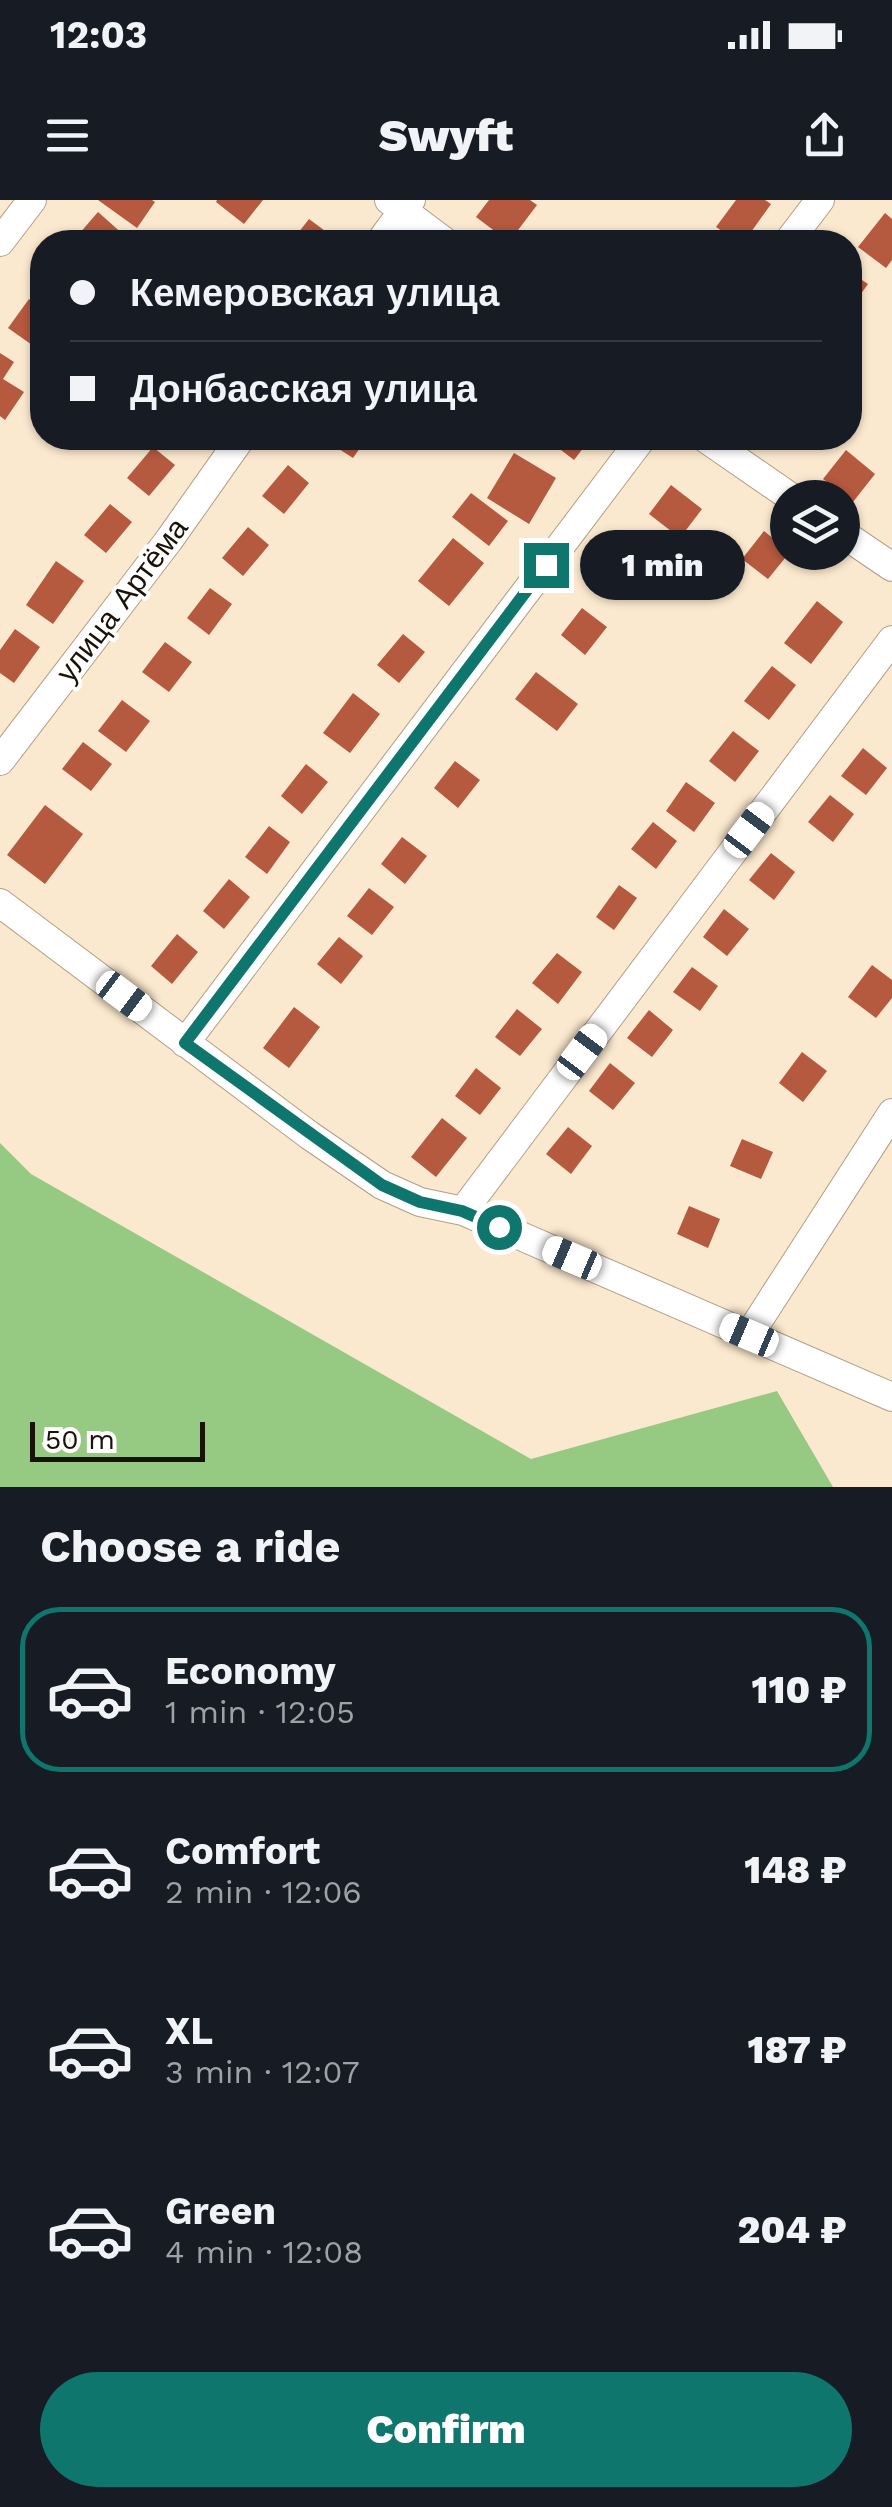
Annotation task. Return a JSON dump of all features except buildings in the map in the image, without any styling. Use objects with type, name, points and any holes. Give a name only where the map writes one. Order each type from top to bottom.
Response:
[{"type":"street","points":[[0,242],[32,200]]},
{"type":"street","points":[[797,230],[820,200]]},
{"type":"street","points":[[386,230],[401,203],[431,230]]},
{"type":"street","name":"улица Артёма","points":[[0,761],[169,540],[233,450]]},
{"type":"street","points":[[185,1043],[633,450]]},
{"type":"street","points":[[722,450],[770,483]]},
{"type":"street","points":[[860,545],[892,567]]},
{"type":"street","points":[[462,1211],[892,640]]},
{"type":"street","points":[[0,903],[382,1185],[420,1202],[462,1211],[892,1397]]},
{"type":"street","points":[[749,1335],[892,1113]]},
{"type":"green space","points":[[0,1143],[31,1174],[531,1459],[777,1391],[833,1487],[0,1487]]},
{"type":"route","points":[[499,1227],[462,1211],[420,1202],[382,1185],[185,1043],[546,565]]}]
